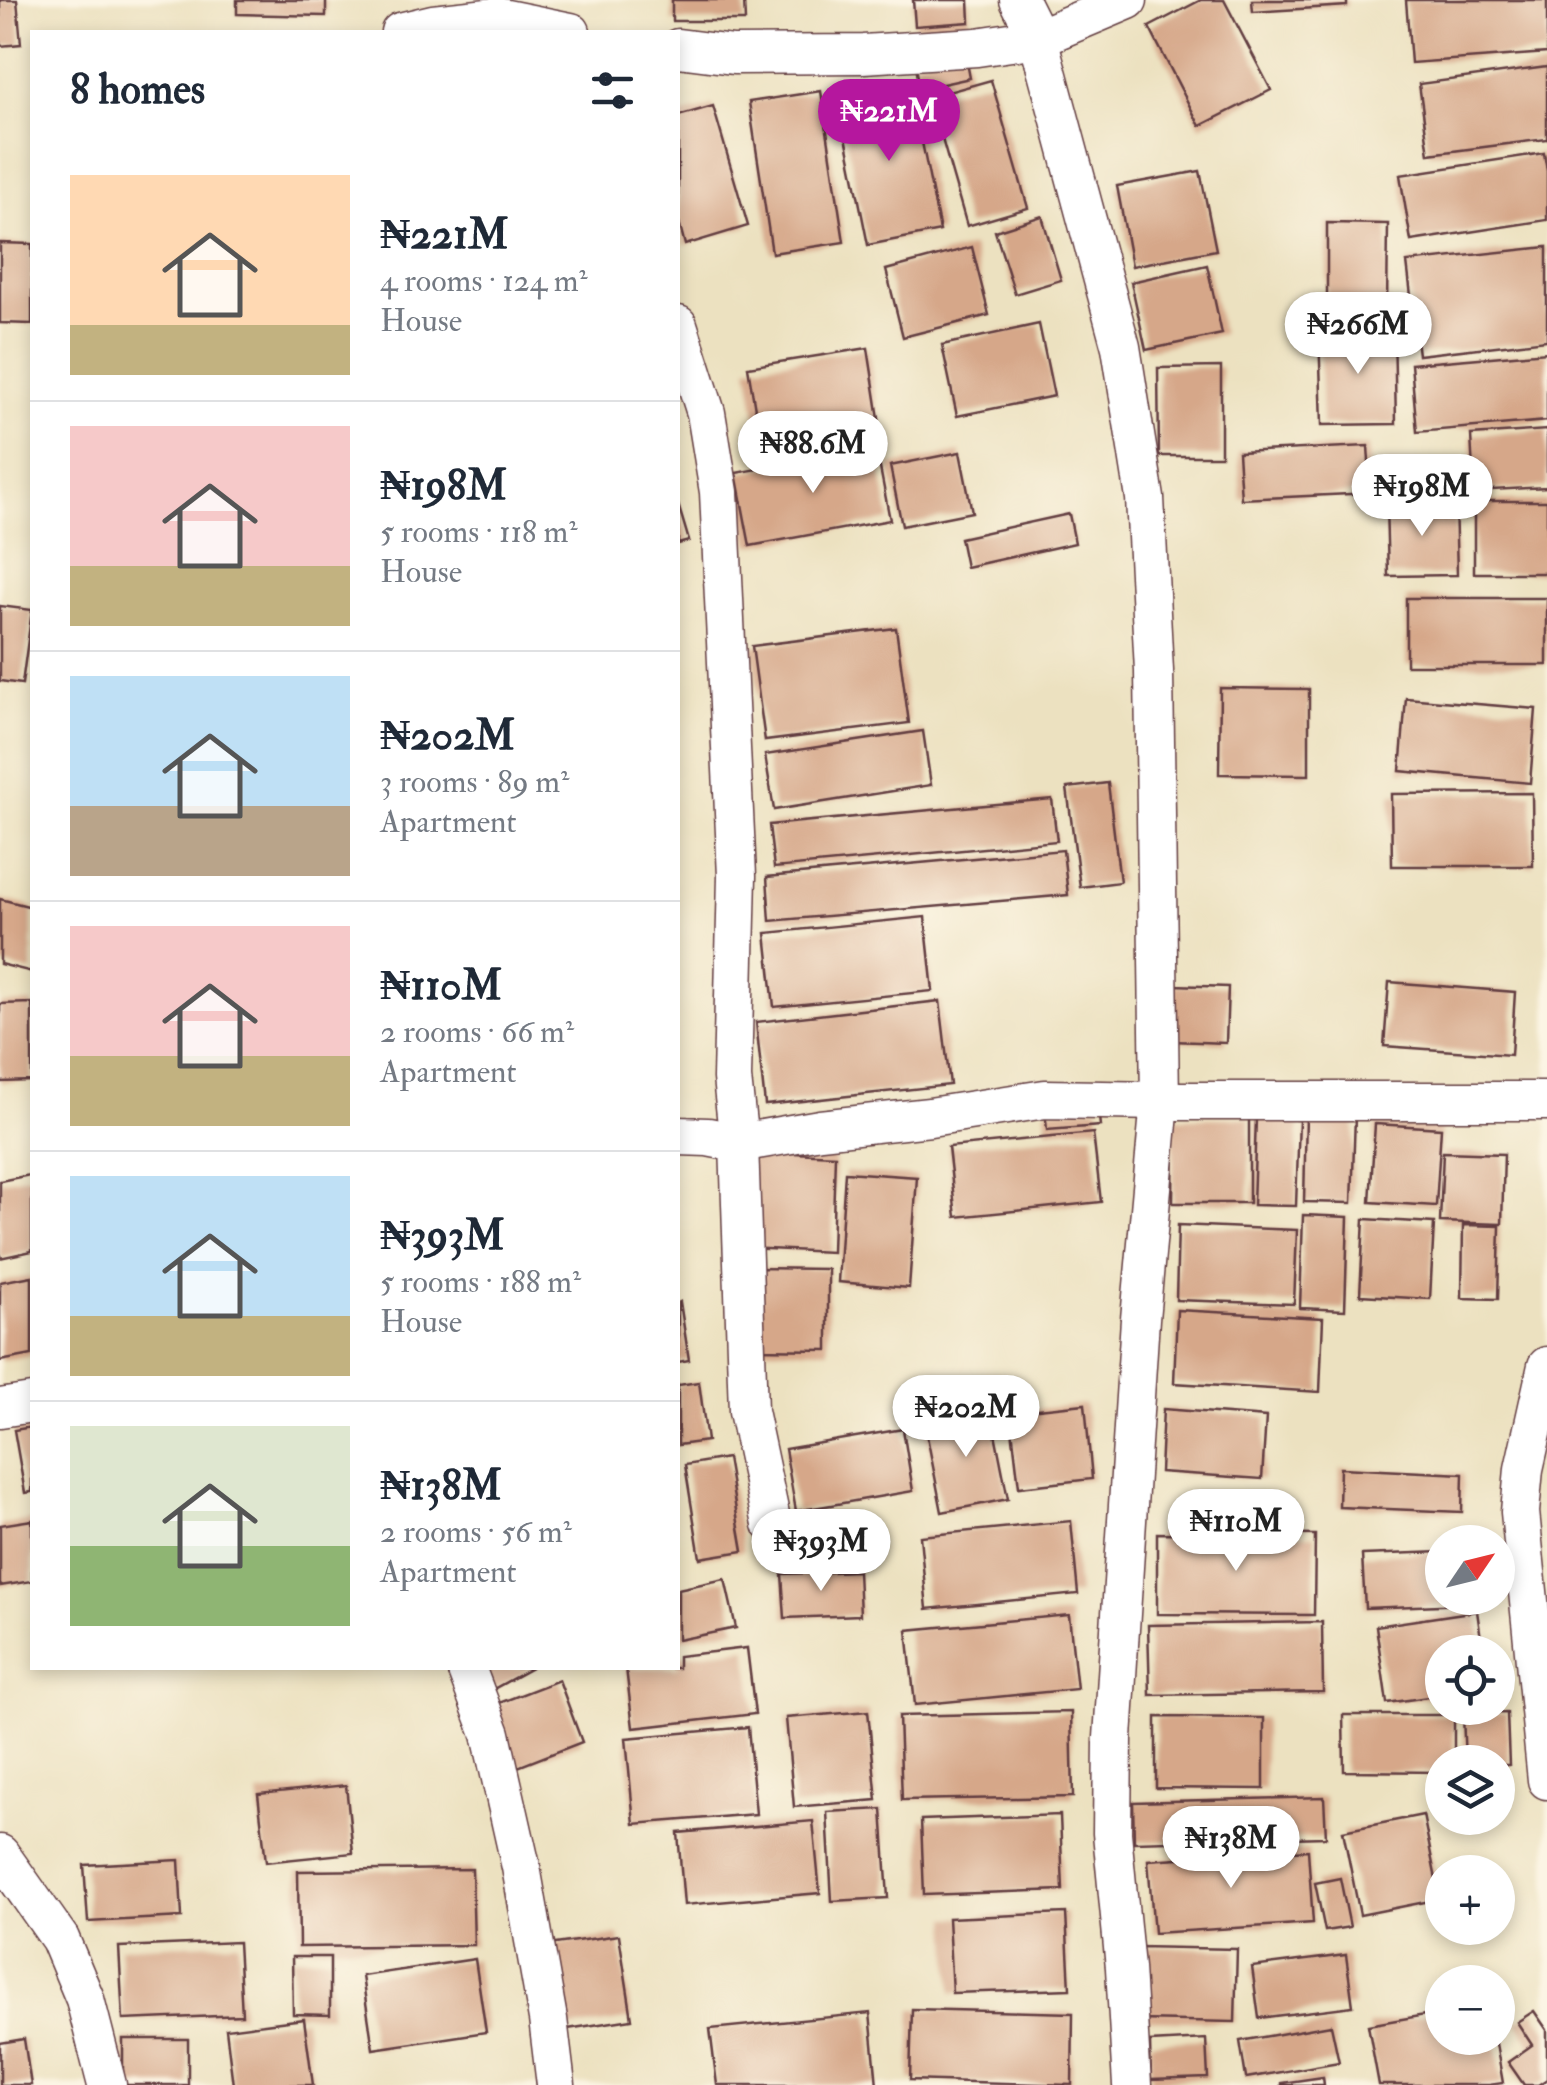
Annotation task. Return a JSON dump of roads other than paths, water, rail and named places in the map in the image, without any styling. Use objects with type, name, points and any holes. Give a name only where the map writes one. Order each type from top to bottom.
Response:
[{"type":"street","points":[[1019,0],[1038,38],[1121,348],[1145,498],[1154,671],[1160,1101],[1140,1319],[1113,1738],[1112,1834],[1132,2085]]},
{"type":"street","points":[[680,48],[733,54],[863,54],[977,47],[1038,38],[1128,0]]},
{"type":"street","points":[[408,30],[497,17],[559,30]]},
{"type":"street","points":[[680,331],[706,414],[719,492],[737,876],[732,1078],[739,1143],[748,1411],[772,1524]]},
{"type":"street","points":[[680,1136],[739,1143],[1045,1099],[1547,1101]]},
{"type":"street","points":[[1547,1366],[1524,1469],[1520,1512],[1547,1780]]},
{"type":"street","points":[[0,1408],[30,1403]]},
{"type":"street","points":[[467,1670],[490,1734],[521,1867],[556,2085]]},
{"type":"street","points":[[0,1854],[60,1939],[85,1999],[107,2085]]}]
